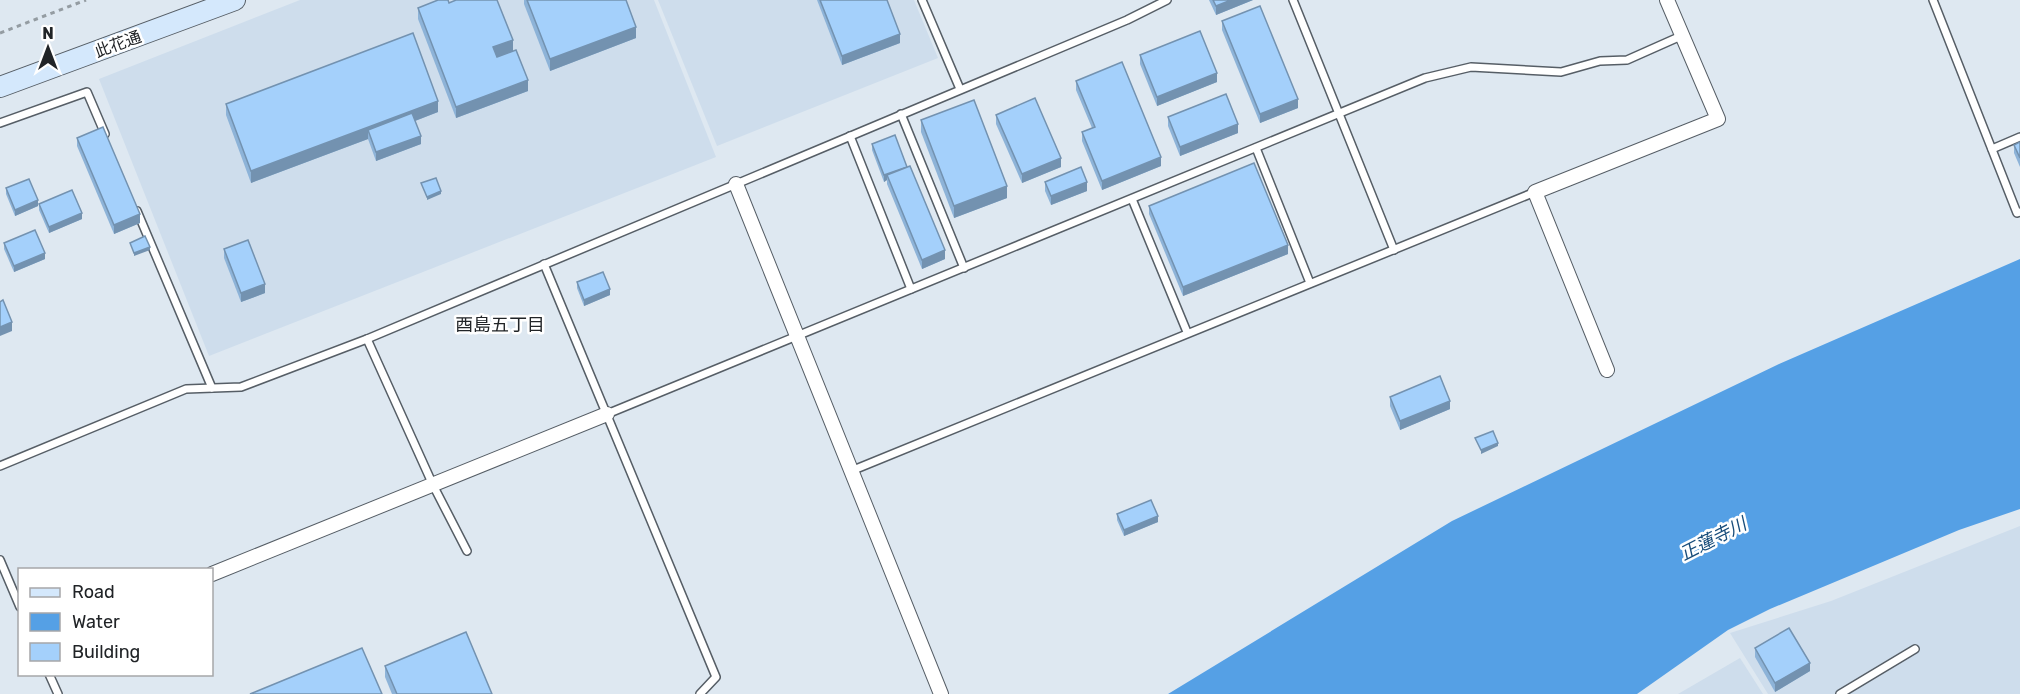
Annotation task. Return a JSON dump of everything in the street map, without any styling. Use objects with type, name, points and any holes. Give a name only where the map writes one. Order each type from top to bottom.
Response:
[{"type":"street","name":"此花通","points":[[0,87],[235,0]]},
{"type":"street","points":[[1607,370],[1535,192],[1718,119],[1667,0]]},
{"type":"street","points":[[736,184],[941,694]]},
{"type":"street","points":[[213,574],[607,414]]},
{"type":"lane","points":[[922,0],[960,89]]},
{"type":"lane","points":[[0,466],[186,389],[241,387],[367,339],[1167,0]]},
{"type":"lane","points":[[1293,0],[1394,249]]},
{"type":"lane","points":[[1933,0],[2017,213],[2020,212]]},
{"type":"lane","points":[[607,414],[1425,78],[1471,67],[1561,72],[1600,61],[1627,60],[1681,36]]},
{"type":"lane","points":[[0,123],[87,92],[110,147]]},
{"type":"lane","points":[[901,114],[964,268]]},
{"type":"lane","points":[[850,136],[911,290]]},
{"type":"lane","points":[[1992,148],[2020,137]]},
{"type":"lane","points":[[1256,147],[1310,283]]},
{"type":"lane","points":[[851,471],[1187,332],[1535,192]]},
{"type":"lane","points":[[1132,199],[1187,332]]},
{"type":"lane","points":[[134,202],[212,388]]},
{"type":"lane","points":[[544,264],[716,677],[700,694]]},
{"type":"lane","points":[[367,339],[433,485],[467,551]]},
{"type":"lane","points":[[0,560],[18,602]]},
{"type":"lane","points":[[1840,694],[1915,649]]},
{"type":"lane","points":[[49,676],[58,694]]},
{"type":"path","points":[[0,33],[87,0]]},
{"type":"shaded area","points":[[300,0],[654,0],[716,157],[209,356],[99,79]]},
{"type":"shaded area","points":[[658,0],[914,0],[938,58],[717,146]]},
{"type":"shaded area","points":[[2020,526],[2020,694],[1768,694],[1730,633],[1831,601]]},
{"type":"shaded area","points":[[1740,658],[1763,694],[1678,694]]},
{"type":"water","name":"正蓮寺川","points":[[2020,259],[2020,509],[1959,530],[1770,609],[1728,630],[1637,694],[1168,694],[1452,521],[1779,364]]},
{"type":"building","points":[[438,0],[448,0],[449,3],[456,0],[497,0],[513,40],[493,47],[497,57],[516,50],[528,80],[456,107],[418,8]]},
{"type":"building","points":[[527,0],[626,0],[636,27],[550,59]]},
{"type":"building","points":[[820,0],[887,0],[900,34],[842,56]]},
{"type":"building","points":[[1213,0],[1231,0],[1216,6]]},
{"type":"building","points":[[1260,6],[1298,99],[1260,114],[1222,21]]},
{"type":"building","points":[[1200,31],[1217,73],[1157,97],[1140,55]]},
{"type":"building","points":[[413,33],[438,101],[251,171],[226,104]]},
{"type":"building","points":[[1122,62],[1161,157],[1102,181],[1082,132],[1095,127],[1076,81]]},
{"type":"building","points":[[1226,94],[1238,124],[1180,147],[1168,117]]},
{"type":"building","points":[[1035,98],[1061,158],[1022,174],[996,115]]},
{"type":"building","points":[[974,100],[1007,186],[954,206],[921,120]]},
{"type":"building","points":[[412,113],[421,136],[376,152],[368,130]]},
{"type":"building","points":[[103,127],[140,214],[114,225],[77,138]]},
{"type":"building","points":[[895,135],[907,167],[884,175],[872,144]]},
{"type":"building","points":[[2020,142],[2020,158],[2014,145]]},
{"type":"building","points":[[1254,163],[1288,245],[1183,287],[1149,206]]},
{"type":"building","points":[[910,166],[945,250],[922,260],[887,175]]},
{"type":"building","points":[[1081,167],[1087,182],[1051,196],[1045,182]]},
{"type":"building","points":[[436,178],[441,191],[427,197],[421,183]]},
{"type":"building","points":[[29,179],[38,200],[15,210],[6,188]]},
{"type":"building","points":[[72,190],[82,213],[49,227],[39,204]]},
{"type":"building","points":[[35,230],[45,253],[14,266],[4,243]]},
{"type":"building","points":[[145,236],[150,247],[134,253],[130,243]]},
{"type":"building","points":[[248,240],[265,284],[241,293],[224,249]]},
{"type":"building","points":[[603,272],[610,289],[584,300],[577,282]]},
{"type":"building","points":[[3,300],[12,322],[0,327],[0,302]]},
{"type":"building","points":[[1440,376],[1450,401],[1400,421],[1390,397]]},
{"type":"building","points":[[1493,431],[1498,443],[1481,450],[1475,438]]},
{"type":"building","points":[[1151,500],[1158,516],[1124,530],[1117,514]]},
{"type":"building","points":[[1789,628],[1810,663],[1775,683],[1755,648]]},
{"type":"building","points":[[466,632],[492,694],[397,694],[385,666]]},
{"type":"building","points":[[362,648],[382,694],[250,694]]},
{"type":"district","name":"酉島五丁目","points":[[500,325]]}]
